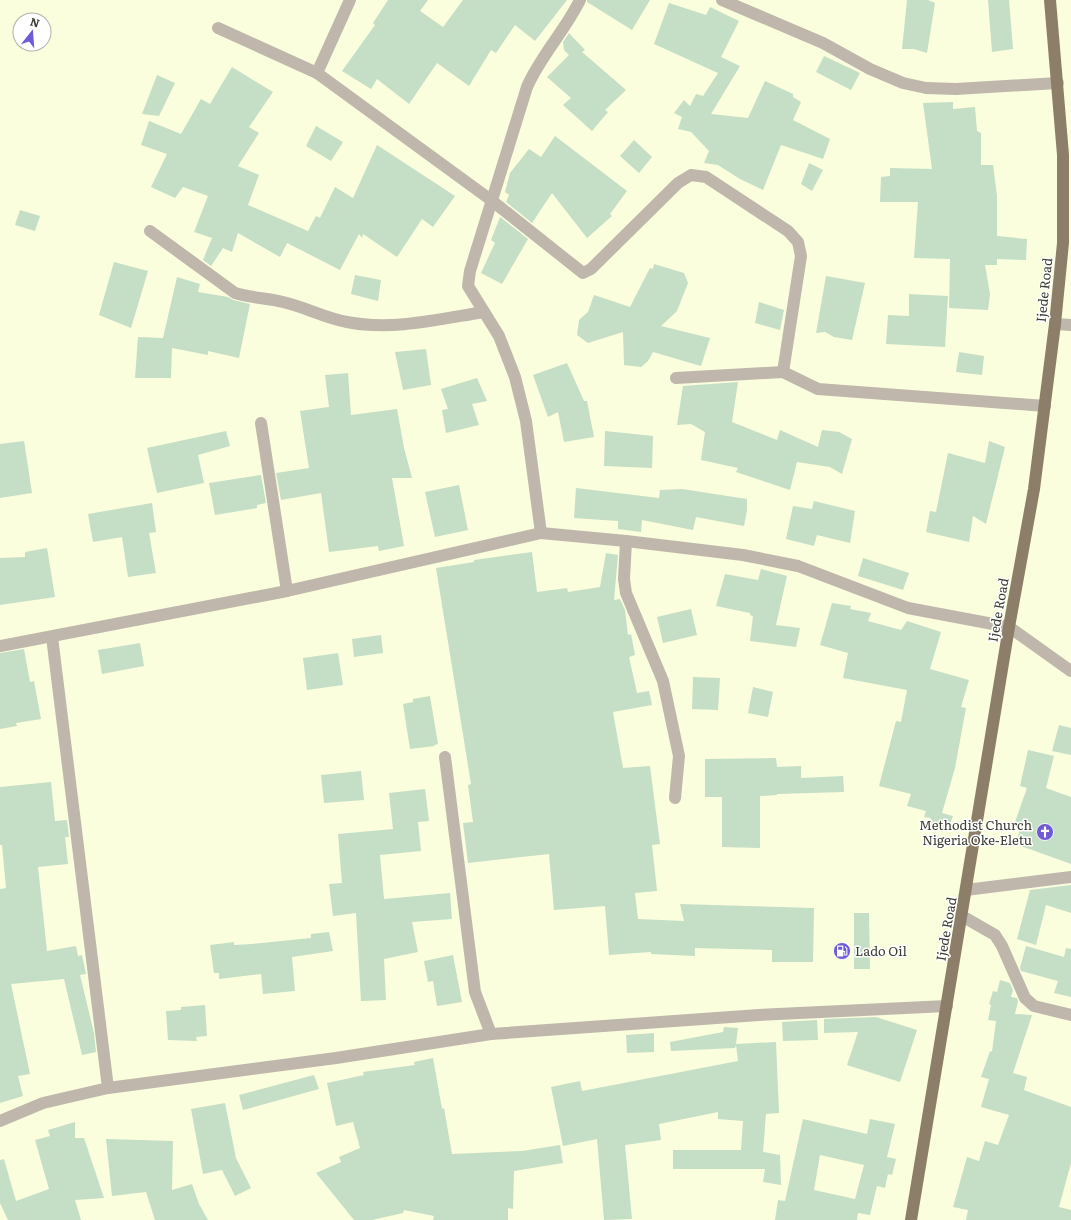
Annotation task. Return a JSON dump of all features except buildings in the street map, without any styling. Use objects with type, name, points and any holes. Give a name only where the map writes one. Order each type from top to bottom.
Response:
[{"type":"main road","name":"Ijede Road","points":[[911,1220],[962,916],[1008,627],[1034,489],[1055,324],[1063,243],[1063,155],[1050,0]]},
{"type":"street","points":[[317,73],[350,0]]},
{"type":"street","points":[[541,533],[526,421],[515,377],[499,336],[468,286],[470,271],[491,200],[527,87],[535,68],[574,13],[580,0]]},
{"type":"street","points":[[722,0],[823,43],[870,69],[903,83],[926,88],[956,89],[1058,83]]},
{"type":"street","points":[[218,28],[317,73],[491,200],[583,273],[591,269],[678,183],[691,175],[706,178],[788,231],[798,242],[801,256],[783,372]]},
{"type":"street","points":[[150,231],[235,293],[283,302],[346,322],[361,324],[414,323],[484,312]]},
{"type":"street","points":[[1055,324],[1071,325]]},
{"type":"street","points":[[676,378],[783,372],[818,389],[1045,406]]},
{"type":"street","points":[[262,423],[287,591]]},
{"type":"street","points":[[0,646],[287,591],[541,533],[626,540],[768,558],[798,566],[908,608],[1008,627],[1071,671]]},
{"type":"street","points":[[626,540],[624,579],[626,593],[662,681],[679,756],[675,798]]},
{"type":"street","points":[[52,637],[108,1088]]},
{"type":"street","points":[[445,756],[474,986],[491,1034]]},
{"type":"street","points":[[966,890],[1071,877]]},
{"type":"street","points":[[962,916],[995,935],[1002,946],[1025,998],[1034,1006],[1071,1015]]},
{"type":"street","points":[[0,1121],[43,1103],[108,1088],[336,1058],[491,1034],[759,1015],[947,1006]]},
{"type":"place","name":"Methodist Church Nigeria Oke-Eletu","points":[[1045,832]]},
{"type":"place","name":"Lado Oil","points":[[842,951]]}]
